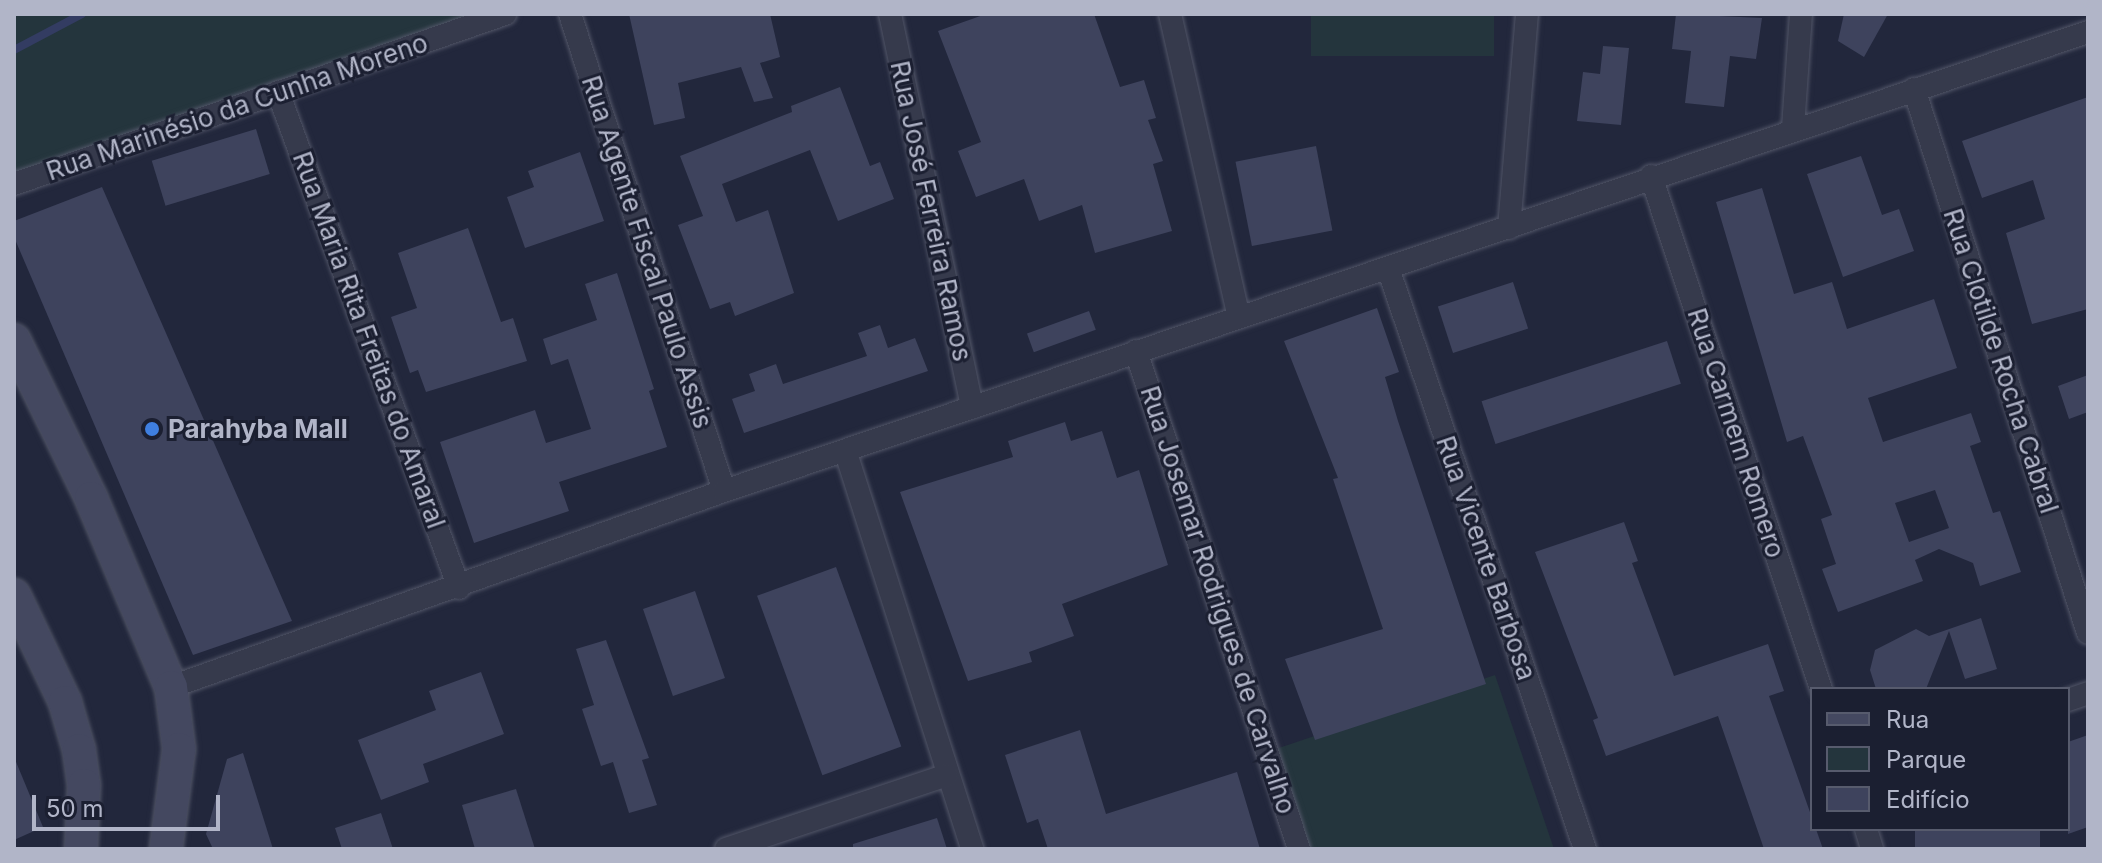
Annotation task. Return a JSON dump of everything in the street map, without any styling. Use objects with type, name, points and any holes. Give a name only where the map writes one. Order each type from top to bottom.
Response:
[{"type":"main road","points":[[14,340],[91,498],[171,687],[179,749],[166,849]]},
{"type":"main road","points":[[14,595],[65,702],[79,750],[84,785],[77,847]]},
{"type":"street","name":"Rua Marinésio da Cunha Moreno","points":[[14,184],[505,14]]},
{"type":"street","name":"Rua Agente Fiscal Paulo Assis","points":[[570,14],[724,491]]},
{"type":"street","name":"Rua José Ferreira Ramos","points":[[890,14],[972,408]]},
{"type":"street","points":[[1170,14],[1239,317]]},
{"type":"street","points":[[1509,228],[1527,14]]},
{"type":"street","points":[[1793,128],[1801,14]]},
{"type":"street","points":[[171,687],[459,588],[724,491],[846,453],[1136,351],[1509,228],[1651,176],[2080,34],[2073,14]]},
{"type":"street","name":"Rua Clotilde Rocha Cabral","points":[[1914,89],[2088,633]]},
{"type":"street","name":"Rua Maria Rita Freitas do Amaral","points":[[278,92],[459,588]]},
{"type":"street","name":"Rua Carmem Romero","points":[[1651,176],[1820,687]]},
{"type":"street","name":"Rua Vicente Barbosa","points":[[1388,268],[1585,849]]},
{"type":"street","name":"Rua Josemar Rodrigues de Carvalho","points":[[1136,351],[1299,849]]},
{"type":"street","points":[[846,453],[972,849]]},
{"type":"street","points":[[726,849],[947,775]]},
{"type":"green space","points":[[14,14],[488,14],[14,177]]},
{"type":"green space","points":[[1311,14],[1494,14],[1494,56],[1311,56]]},
{"type":"green space","points":[[1495,675],[1554,849],[1306,849],[1273,750]]},
{"type":"building","points":[[629,14],[770,14],[780,57],[760,63],[773,98],[754,102],[741,67],[678,83],[685,118],[654,125]]},
{"type":"building","points":[[986,14],[1094,14],[1120,87],[1144,80],[1156,118],[1148,120],[1163,161],[1153,164],[1172,231],[1095,253],[1082,205],[1039,221],[1024,179],[976,197],[958,151],[981,142],[938,31]]},
{"type":"building","points":[[1676,14],[1762,18],[1756,59],[1730,56],[1724,107],[1685,103],[1691,51],[1672,49]]},
{"type":"building","points":[[1844,14],[1888,14],[1864,57],[1838,41]]},
{"type":"building","points":[[1603,46],[1629,48],[1621,125],[1577,121],[1583,72],[1600,74]]},
{"type":"building","points":[[840,87],[870,166],[880,162],[894,199],[838,221],[810,150],[722,184],[736,222],[768,210],[794,293],[735,316],[730,302],[710,309],[678,225],[703,216],[680,156],[792,112],[791,106]]},
{"type":"building","points":[[2088,97],[2088,309],[2032,324],[2006,233],[2045,219],[2033,180],[1982,198],[1962,141]]},
{"type":"building","points":[[256,129],[270,174],[166,206],[152,161]]},
{"type":"building","points":[[1316,146],[1332,230],[1252,246],[1236,162]]},
{"type":"building","points":[[580,152],[604,221],[525,248],[507,197],[534,187],[528,171]]},
{"type":"building","points":[[1861,156],[1882,215],[1899,209],[1914,251],[1843,277],[1807,174]]},
{"type":"building","name":"Parahyba Mall","points":[[102,187],[292,621],[193,655],[14,237],[14,221]]},
{"type":"building","points":[[1762,188],[1794,294],[1832,282],[1847,329],[1934,299],[1957,368],[1868,398],[1883,442],[1971,413],[1981,442],[1970,446],[1993,513],[2000,511],[2021,572],[1980,586],[1973,563],[1939,549],[1915,560],[1923,581],[1838,612],[1822,569],[1836,564],[1821,519],[1832,515],[1803,436],[1787,442],[1716,202]],"holes":[[[1935,490],[1949,528],[1909,542],[1895,503]]]},
{"type":"building","points":[[468,228],[501,322],[513,318],[527,361],[426,392],[418,370],[410,373],[391,317],[417,308],[398,253]]},
{"type":"building","points":[[617,273],[654,389],[649,391],[667,447],[559,482],[569,511],[474,543],[440,442],[535,410],[546,443],[591,429],[568,359],[551,365],[543,339],[597,320],[585,284]]},
{"type":"building","points":[[1513,282],[1528,329],[1453,353],[1438,306]]},
{"type":"building","points":[[1377,308],[1399,372],[1385,377],[1486,684],[1315,740],[1285,659],[1383,629],[1333,479],[1338,478],[1284,341]]},
{"type":"building","points":[[1089,311],[1096,330],[1034,352],[1027,334]]},
{"type":"building","points":[[880,325],[888,348],[915,338],[928,371],[744,433],[732,399],[755,391],[749,374],[776,364],[783,384],[867,356],[858,333]]},
{"type":"building","points":[[1667,341],[1681,384],[1495,444],[1482,401]]},
{"type":"building","points":[[2088,375],[2088,412],[2069,419],[2058,386]]},
{"type":"building","points":[[1065,422],[1071,441],[1102,431],[1117,478],[1139,470],[1168,565],[1062,604],[1074,636],[1029,652],[1032,662],[968,681],[900,492],[1013,457],[1008,441]]},
{"type":"building","points":[[1624,522],[1638,561],[1632,563],[1674,676],[1768,644],[1784,691],[1769,696],[1810,812],[1810,831],[1817,831],[1823,849],[1764,849],[1718,716],[1606,756],[1593,720],[1598,718],[1535,552]]},
{"type":"building","points":[[836,567],[901,746],[822,775],[757,596]]},
{"type":"building","points":[[695,591],[725,678],[673,696],[643,609]]},
{"type":"building","points":[[1981,618],[1997,669],[1965,679],[1949,631],[1927,687],[1875,687],[1870,670],[1875,650],[1916,629],[1929,636]]},
{"type":"building","points":[[606,640],[649,758],[642,760],[657,805],[629,813],[613,762],[601,766],[582,709],[594,705],[576,649]]},
{"type":"building","points":[[481,672],[504,734],[423,764],[429,782],[381,800],[358,740],[436,710],[429,691]]},
{"type":"building","points":[[1080,730],[1106,814],[1237,772],[1260,849],[1048,849],[1038,819],[1027,823],[1005,755]]},
{"type":"building","points":[[2088,735],[2088,827],[2068,834],[2070,831],[2070,741]]},
{"type":"building","points":[[243,753],[273,849],[213,849],[206,834],[227,759]]},
{"type":"building","points":[[14,757],[43,827],[14,840]]},
{"type":"building","points":[[516,789],[535,849],[475,849],[462,805]]},
{"type":"building","points":[[381,813],[393,849],[342,849],[335,828]]},
{"type":"building","points":[[937,818],[947,849],[853,849],[853,844]]},
{"type":"building","points":[[1915,831],[2040,831],[2040,849],[1915,849]]},
{"type":"waterway","points":[[14,50],[82,14]]},
{"type":"place","name":"Parahyba Mall","points":[[152,429]]}]
